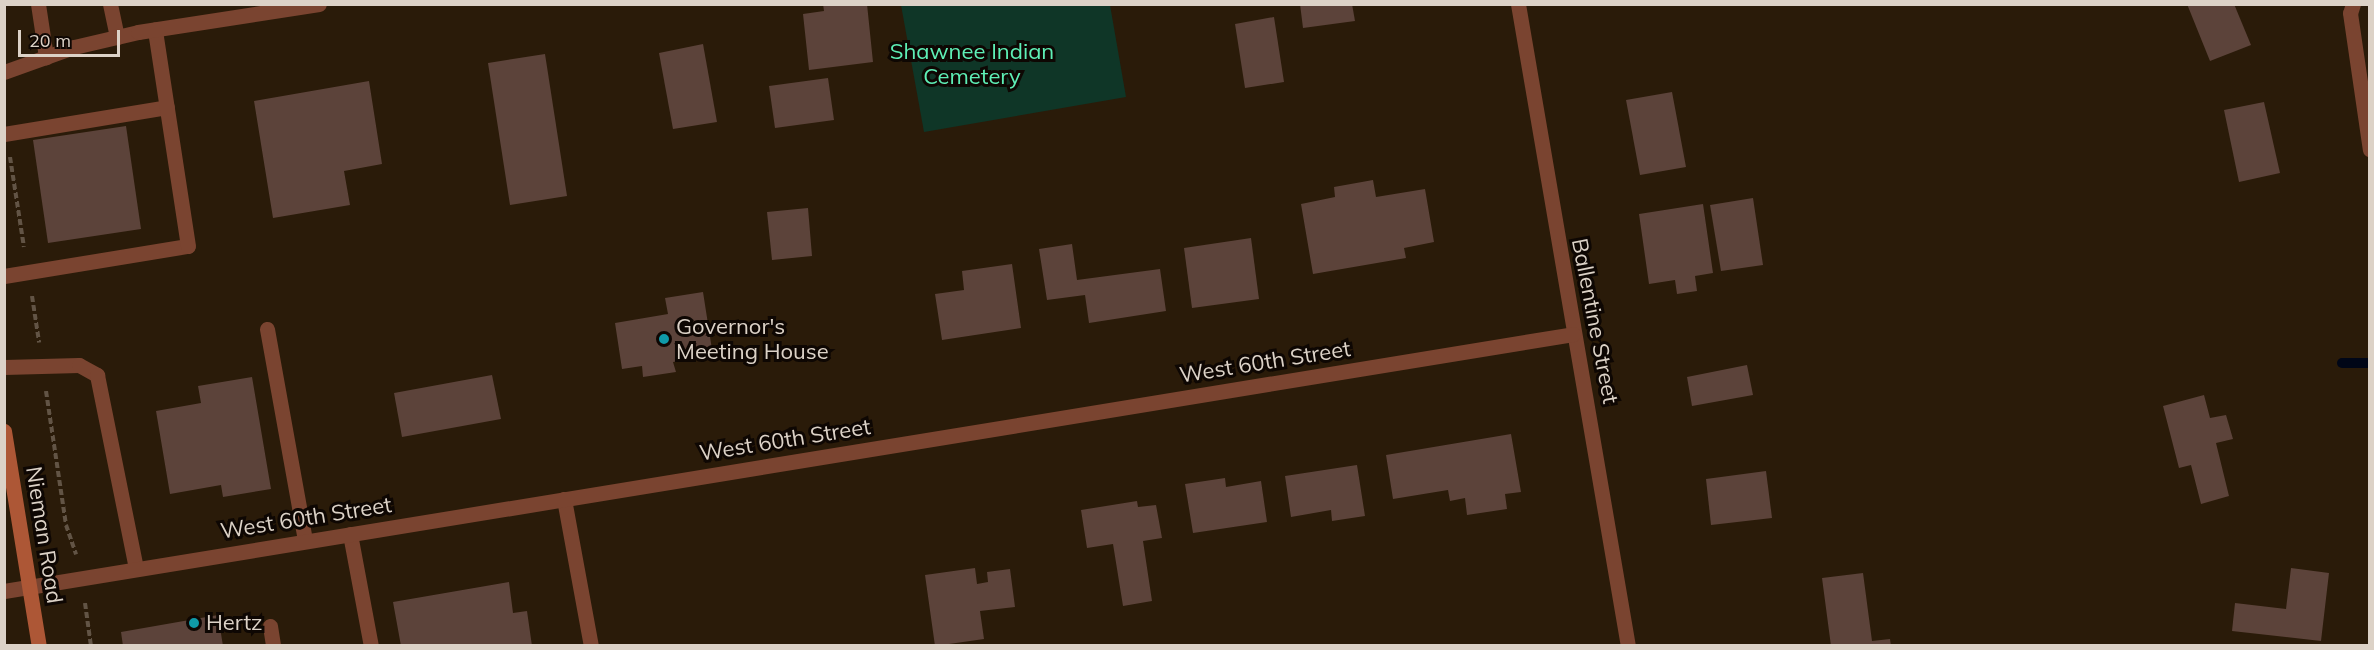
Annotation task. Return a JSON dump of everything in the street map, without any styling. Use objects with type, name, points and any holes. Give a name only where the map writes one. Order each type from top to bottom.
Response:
[{"type":"main road","name":"Nieman Road","points":[[4,431],[39,645]]},
{"type":"street","points":[[38,4],[46,57]]},
{"type":"street","points":[[110,4],[117,38]]},
{"type":"street","points":[[4,72],[46,57],[117,38],[319,4]]},
{"type":"street","name":"Ballentine Street","points":[[1518,4],[1628,645]]},
{"type":"street","points":[[2353,4],[2349,13],[2370,150]]},
{"type":"street","points":[[4,276],[188,246],[155,30]]},
{"type":"street","points":[[5,134],[167,107]]},
{"type":"street","points":[[267,329],[305,541]]},
{"type":"street","name":"West 60th Street","points":[[4,591],[1573,334]]},
{"type":"street","points":[[4,367],[42,364],[79,365],[97,375],[135,569]]},
{"type":"street","points":[[564,499],[591,645]]},
{"type":"street","points":[[350,534],[371,645]]},
{"type":"street","points":[[270,626],[273,645]]},
{"type":"path","points":[[5,134],[66,525],[73,543]]},
{"type":"path","points":[[86,609],[91,645]]},
{"type":"green space","name":"Shawnee Indian Cemetery","points":[[901,5],[1110,5],[1126,97],[924,132]]},
{"type":"building","points":[[823,4],[867,4],[873,62],[809,70],[803,14],[824,11]]},
{"type":"building","points":[[1300,4],[1352,4],[1355,21],[1303,28]]},
{"type":"building","points":[[2187,4],[2234,4],[2251,45],[2210,61]]},
{"type":"building","points":[[1274,17],[1284,82],[1245,88],[1235,24]]},
{"type":"building","points":[[703,44],[717,122],[673,129],[659,53]]},
{"type":"building","points":[[545,54],[567,196],[510,205],[488,63]]},
{"type":"building","points":[[828,78],[834,120],[775,128],[769,86]]},
{"type":"building","points":[[369,81],[382,164],[344,171],[350,205],[273,218],[254,101]]},
{"type":"building","points":[[1672,92],[1686,167],[1640,175],[1626,100]]},
{"type":"building","points":[[2264,102],[2280,173],[2239,182],[2224,110]]},
{"type":"building","points":[[126,126],[141,229],[48,243],[33,140]]},
{"type":"building","points":[[1373,180],[1376,197],[1425,189],[1434,242],[1404,248],[1406,258],[1313,274],[1301,204],[1335,197],[1334,187]]},
{"type":"building","points":[[1753,198],[1763,265],[1721,271],[1710,205]]},
{"type":"building","points":[[1703,204],[1713,273],[1695,276],[1697,291],[1677,294],[1675,280],[1649,284],[1639,214]]},
{"type":"building","points":[[808,208],[812,256],[772,260],[767,212]]},
{"type":"building","points":[[1251,238],[1259,299],[1192,308],[1184,248]]},
{"type":"building","points":[[1072,244],[1077,280],[1160,269],[1166,311],[1089,323],[1085,295],[1047,300],[1039,249]]},
{"type":"building","points":[[1012,264],[1021,328],[942,340],[935,294],[964,290],[962,271]]},
{"type":"building","name":"Governor's Meeting House","points":[[703,292],[713,356],[673,362],[676,372],[643,377],[642,366],[622,369],[615,323],[668,314],[665,298]]},
{"type":"building","points":[[1747,365],[1753,395],[1692,406],[1687,377]]},
{"type":"building","points":[[492,375],[501,419],[402,437],[394,393]]},
{"type":"building","points":[[252,377],[271,489],[223,497],[221,485],[170,494],[156,411],[201,403],[198,386]]},
{"type":"building","points":[[2204,395],[2210,418],[2226,415],[2233,439],[2216,443],[2229,496],[2201,504],[2191,465],[2179,468],[2163,406]]},
{"type":"building","points":[[1511,434],[1521,492],[1505,494],[1507,509],[1467,515],[1465,498],[1450,501],[1448,490],[1393,499],[1386,455]]},
{"type":"building","points":[[1357,465],[1365,516],[1332,521],[1331,510],[1291,517],[1285,476]]},
{"type":"building","points":[[1766,471],[1772,518],[1711,525],[1706,479]]},
{"type":"building","points":[[1225,478],[1226,487],[1261,481],[1267,522],[1193,533],[1185,484]]},
{"type":"building","points":[[1137,501],[1138,507],[1156,505],[1162,538],[1143,541],[1152,601],[1123,606],[1113,544],[1087,548],[1081,510]]},
{"type":"building","points":[[975,568],[977,584],[988,582],[987,572],[1010,569],[1015,607],[980,611],[984,639],[935,646],[925,575]]},
{"type":"building","points":[[2291,568],[2329,573],[2321,641],[2232,631],[2235,603],[2286,609]]},
{"type":"building","points":[[1863,573],[1872,641],[1890,639],[1891,646],[1831,646],[1822,578]]},
{"type":"building","points":[[509,582],[513,613],[527,611],[532,646],[401,646],[393,602]]},
{"type":"building","name":"Hertz","points":[[218,615],[223,646],[123,646],[121,632]]},
{"type":"waterway","points":[[2342,363],[2370,363]]},
{"type":"place","name":"Governor's Meeting House","points":[[664,339]]},
{"type":"place","name":"Hertz","points":[[194,623]]}]
